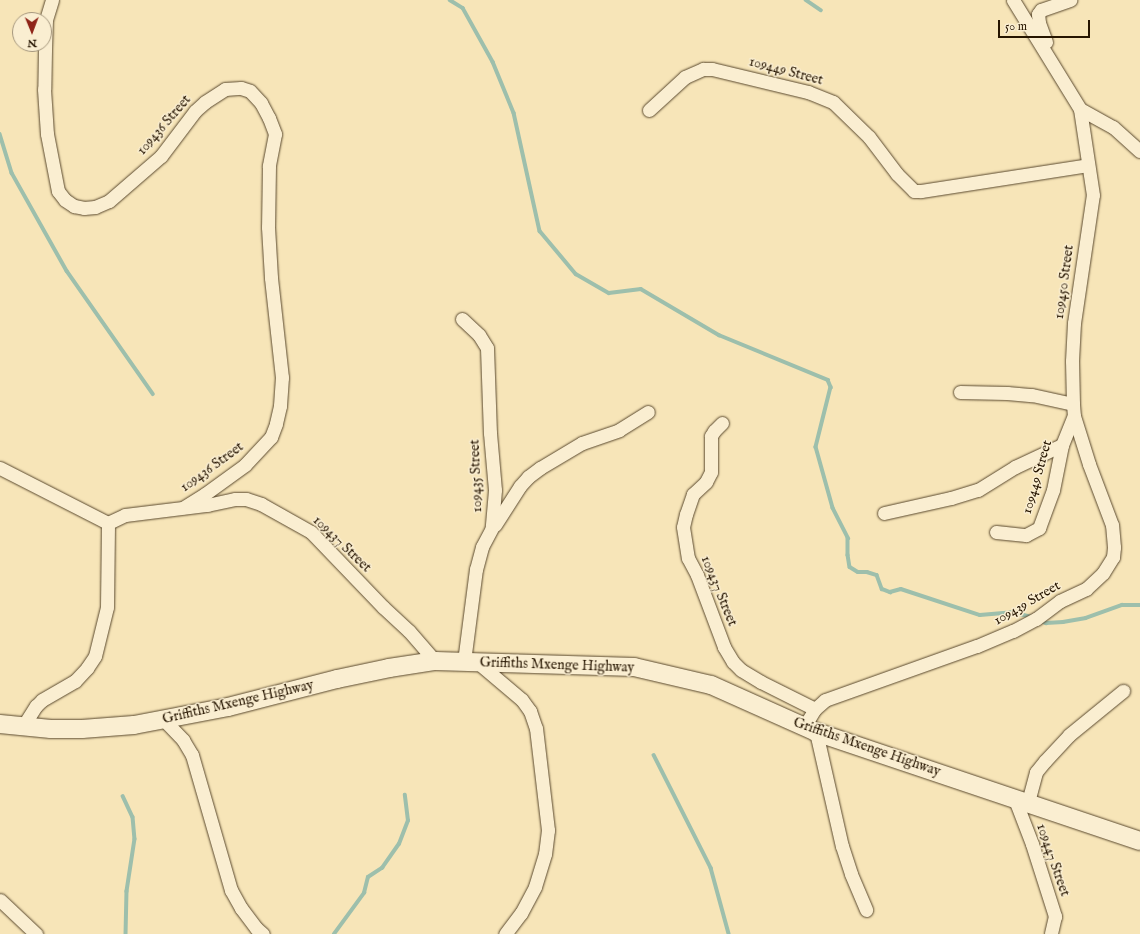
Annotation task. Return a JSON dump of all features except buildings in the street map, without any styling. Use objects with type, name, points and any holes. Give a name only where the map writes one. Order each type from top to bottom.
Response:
[{"type":"street","name":"109436 Street","points":[[52,0],[46,20],[45,42],[44,89],[47,134],[58,191],[65,200],[74,206],[84,208],[95,207],[109,201],[161,156],[195,111],[205,102],[225,89],[241,88],[250,91],[266,113],[275,134],[275,144],[269,166],[268,227],[271,278],[282,377],[280,406],[276,424],[271,437],[245,465],[205,494],[184,506]]},
{"type":"street","points":[[1013,0],[1080,108],[1113,127],[1140,151]]},
{"type":"street","points":[[1058,72],[1041,30],[1038,14],[1041,10],[1070,0]]},
{"type":"street","name":"109449 Street","points":[[649,110],[685,77],[703,69],[724,71],[823,97],[844,112],[869,137],[897,174],[914,191],[1088,165]]},
{"type":"street","name":"109450 Street","points":[[1074,410],[1072,361],[1074,323],[1092,200],[1091,180],[1080,108]]},
{"type":"street","name":"109435 Street","points":[[462,319],[478,335],[487,348],[490,433],[495,490],[492,528],[482,547],[476,569],[470,661]]},
{"type":"street","points":[[960,392],[1013,393],[1055,399],[1074,410]]},
{"type":"street","name":"109449 Street","points":[[996,532],[1026,535],[1039,528],[1053,490],[1062,445],[1074,410]]},
{"type":"street","name":"109439 Street","points":[[810,729],[815,709],[825,700],[937,661],[1013,631],[1036,619],[1060,602],[1086,589],[1103,573],[1112,557],[1114,547],[1112,525],[1089,464],[1074,410]]},
{"type":"street","points":[[492,528],[520,486],[536,470],[582,443],[619,430],[648,412]]},
{"type":"street","name":"109437 Street","points":[[722,423],[714,431],[712,436],[711,472],[706,482],[693,494],[686,514],[683,527],[688,558],[724,648],[733,662],[741,670],[761,682],[815,709]]},
{"type":"street","points":[[884,513],[951,498],[978,490],[1016,467],[1062,445]]},
{"type":"street","points":[[0,468],[13,473],[63,502],[108,523],[106,607],[95,656],[87,668],[75,681],[42,700],[36,706],[22,728]]},
{"type":"street","name":"109437 Street","points":[[108,523],[125,516],[184,506],[246,499],[261,504],[311,532],[383,607],[409,631],[435,662]]},
{"type":"street","points":[[470,661],[522,700],[530,711],[536,728],[548,830],[545,854],[535,887],[521,913],[505,934]]},
{"type":"street","name":"Griffiths Mxenge Highway","points":[[0,724],[22,728],[82,729],[134,725],[228,707],[337,679],[389,668],[435,662],[470,661],[634,667],[711,685],[810,729],[1140,841]]},
{"type":"street","points":[[1021,800],[1036,772],[1069,735],[1123,691]]},
{"type":"street","points":[[164,720],[183,740],[192,755],[231,890],[241,908],[256,928],[263,934]]},
{"type":"street","points":[[810,729],[842,846],[851,874],[866,910]]},
{"type":"street","name":"109447 Street","points":[[1021,800],[1032,844],[1055,916],[1051,934]]},
{"type":"street","points":[[0,900],[36,934]]},
{"type":"waterway","points":[[450,0],[463,8],[493,62],[514,113],[540,231],[576,274],[609,293],[641,289],[719,335],[828,380],[831,387],[816,447],[833,508],[848,538],[850,567],[858,572],[867,572],[877,575],[882,589],[890,592],[901,589],[980,615],[1012,612],[1032,617]]},
{"type":"waterway","points":[[806,0],[821,10]]},
{"type":"waterway","points":[[0,134],[12,173],[67,271],[153,394]]},
{"type":"waterway","points":[[1039,620],[1046,623],[1063,622],[1086,618],[1122,605],[1140,605]]},
{"type":"waterway","points":[[654,755],[711,868],[729,934]]},
{"type":"waterway","points":[[334,934],[364,893],[368,877],[382,868],[399,844],[408,821],[405,795]]},
{"type":"waterway","points":[[123,796],[133,817],[135,839],[127,891],[126,934]]}]
